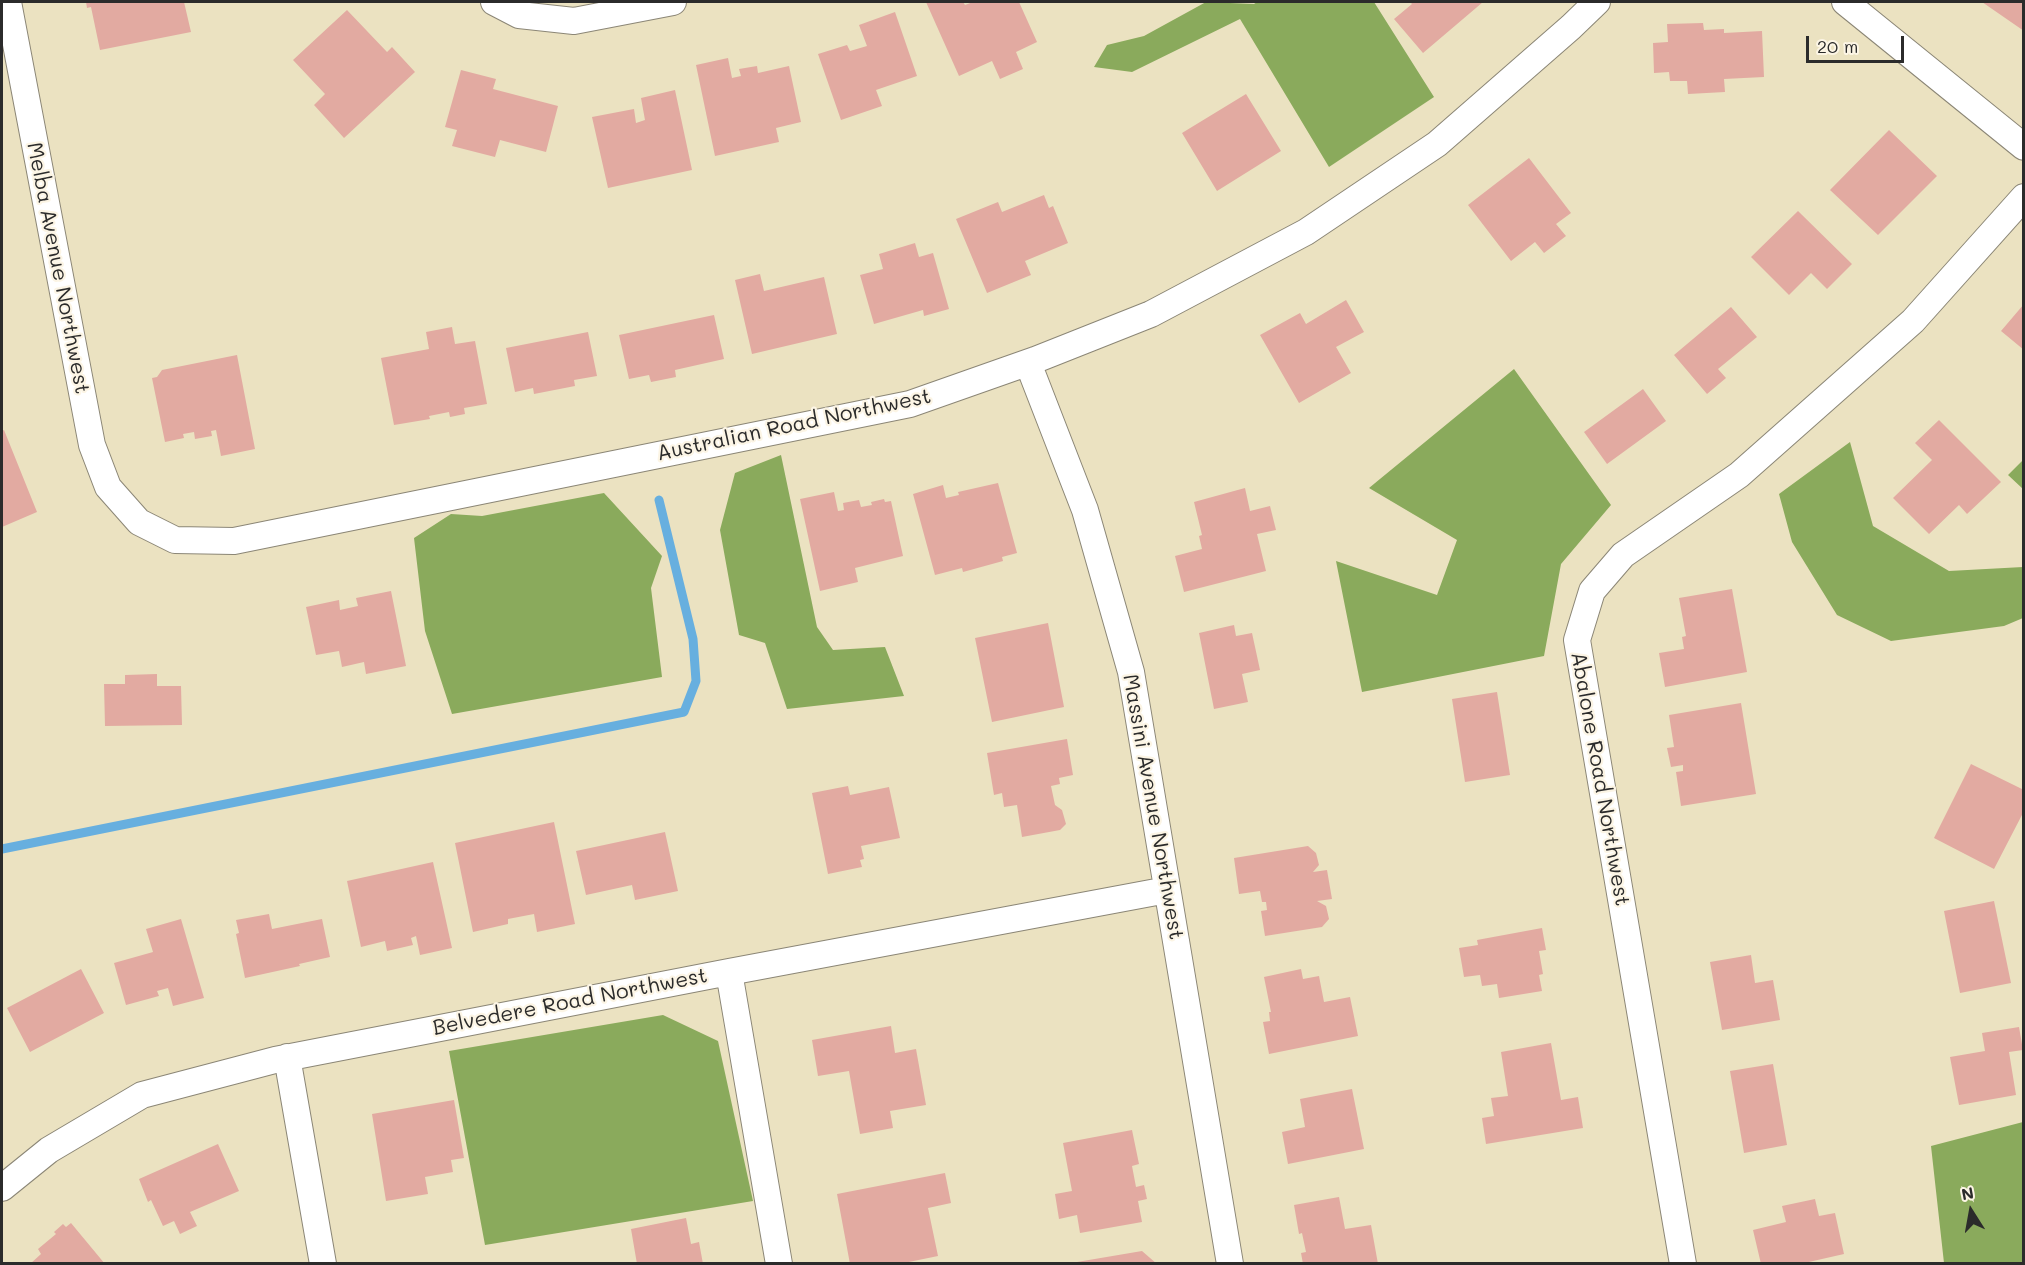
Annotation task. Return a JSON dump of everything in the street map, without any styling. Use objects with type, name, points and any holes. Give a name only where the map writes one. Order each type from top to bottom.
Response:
[{"type":"street","name":"Melba Avenue Northwest","points":[[8,2],[92,445],[108,487],[139,522]]},
{"type":"street","points":[[494,2],[519,15],[574,21],[673,2]]},
{"type":"street","name":"Australian Road Northwest","points":[[139,522],[175,540],[234,541],[910,404],[1028,363],[1151,314],[1306,232],[1437,144],[1597,2]]},
{"type":"street","points":[[1845,2],[2024,147]]},
{"type":"street","name":"Abalone Road Northwest","points":[[1683,1263],[1577,640],[1592,591],[1623,555],[1738,476],[1913,321],[2024,196]]},
{"type":"street","name":"Massini Avenue Northwest","points":[[1028,363],[1085,510],[1131,672],[1230,1263]]},
{"type":"street","name":"Belvedere Road Northwest","points":[[2,1188],[49,1150],[142,1095],[287,1057],[1167,890]]},
{"type":"street","points":[[729,972],[779,1263]]},
{"type":"street","points":[[287,1057],[323,1263]]},
{"type":"green space","points":[[1206,2],[1254,4],[1257,2],[1374,2],[1434,97],[1329,167],[1240,19],[1132,72],[1094,67],[1107,45],[1144,36]]},
{"type":"green space","points":[[1514,369],[1611,505],[1561,564],[1544,656],[1362,692],[1336,561],[1437,595],[1457,540],[1369,488]]},
{"type":"green space","points":[[1850,442],[1873,526],[1949,571],[2023,567],[2023,618],[2004,626],[1891,641],[1837,615],[1792,542],[1779,494]]},
{"type":"green space","points":[[781,455],[817,627],[833,650],[885,647],[904,696],[787,709],[765,643],[739,635],[720,530],[735,473]]},
{"type":"green space","points":[[2023,460],[2023,489],[2008,475]]},
{"type":"green space","points":[[604,493],[662,556],[651,588],[662,677],[452,714],[425,631],[414,538],[451,514],[482,516]]},
{"type":"green space","points":[[663,1015],[718,1041],[753,1201],[485,1245],[449,1051]]},
{"type":"green space","points":[[2023,1122],[2023,1262],[2015,1264],[1944,1263],[1931,1146]]},
{"type":"building","points":[[86,2],[184,2],[191,32],[100,50],[91,7],[87,8]]},
{"type":"building","points":[[926,2],[963,2],[965,5],[973,2],[1019,2],[1037,42],[1016,52],[1023,69],[1000,79],[992,61],[959,76]]},
{"type":"building","points":[[1410,2],[1483,2],[1423,53],[1394,19],[1412,4]]},
{"type":"building","points":[[1982,2],[2024,2],[2024,31]]},
{"type":"building","points":[[347,10],[387,52],[392,47],[415,72],[344,138],[314,105],[325,94],[293,60]]},
{"type":"building","points":[[895,12],[917,76],[876,90],[882,106],[841,120],[818,54],[847,45],[850,51],[867,46],[859,25]]},
{"type":"building","points":[[1703,23],[1704,30],[1724,29],[1724,33],[1762,31],[1764,77],[1724,79],[1725,92],[1688,94],[1687,81],[1670,81],[1669,72],[1654,73],[1653,43],[1668,42],[1667,24]]},
{"type":"building","points":[[728,58],[732,78],[741,76],[739,69],[757,66],[758,73],[789,66],[801,122],[776,128],[779,142],[715,156],[696,65]]},
{"type":"building","points":[[461,70],[496,79],[493,89],[558,106],[546,152],[500,140],[495,157],[452,146],[457,130],[445,127]]},
{"type":"building","points":[[675,90],[692,170],[608,188],[592,117],[634,109],[636,123],[645,120],[641,98]]},
{"type":"building","points":[[1246,94],[1281,151],[1217,191],[1182,133]]},
{"type":"building","points":[[1889,130],[1937,176],[1878,235],[1830,190]]},
{"type":"building","points":[[1529,158],[1571,213],[1556,224],[1566,236],[1544,253],[1535,242],[1511,261],[1468,205]]},
{"type":"building","points":[[1044,195],[1049,208],[1053,206],[1068,243],[1025,261],[1031,275],[987,293],[956,219],[998,202],[1002,212]]},
{"type":"building","points":[[1798,211],[1852,264],[1827,289],[1811,273],[1789,295],[1751,257]]},
{"type":"building","points":[[915,243],[919,257],[933,253],[949,309],[924,316],[923,310],[874,324],[860,275],[883,269],[879,254]]},
{"type":"building","points":[[760,274],[764,291],[824,277],[837,334],[752,354],[735,280]]},
{"type":"building","points":[[1346,300],[1364,332],[1336,347],[1351,373],[1299,403],[1260,335],[1300,313],[1306,324]]},
{"type":"building","points":[[2024,304],[2024,350],[2001,331]]},
{"type":"building","points":[[1731,307],[1757,337],[1718,369],[1726,378],[1707,394],[1674,355]]},
{"type":"building","points":[[714,315],[724,359],[675,370],[676,377],[651,382],[649,375],[629,379],[619,335]]},
{"type":"building","points":[[452,327],[455,344],[475,341],[487,404],[464,408],[465,414],[450,417],[449,412],[429,416],[430,419],[394,425],[381,358],[429,349],[426,332]]},
{"type":"building","points":[[588,332],[597,376],[574,380],[575,386],[534,394],[533,388],[515,392],[506,348]]},
{"type":"building","points":[[237,355],[255,449],[221,456],[216,430],[211,431],[212,436],[195,439],[194,432],[183,434],[184,438],[165,442],[152,378],[157,377],[162,370]]},
{"type":"building","points":[[1643,389],[1666,421],[1607,464],[1584,432]]},
{"type":"building","points":[[1939,420],[2001,482],[1967,514],[1959,505],[1929,534],[1893,498],[1932,460],[1915,443]]},
{"type":"building","points":[[4,430],[37,512],[2,527],[2,431]]},
{"type":"building","points":[[998,483],[1017,553],[1002,557],[1003,561],[963,572],[962,568],[935,575],[913,494],[943,485],[946,498],[959,495],[958,492]]},
{"type":"building","points":[[1245,488],[1250,511],[1270,506],[1276,530],[1257,534],[1266,571],[1184,592],[1175,556],[1202,549],[1199,536],[1202,535],[1194,502]]},
{"type":"building","points":[[834,492],[838,511],[844,510],[843,503],[859,500],[861,507],[884,499],[885,502],[891,501],[903,556],[855,568],[858,582],[820,591],[800,499]]},
{"type":"building","points":[[1732,589],[1747,672],[1665,687],[1659,653],[1684,649],[1682,637],[1686,636],[1679,598]]},
{"type":"building","points":[[391,591],[406,666],[366,674],[364,662],[342,667],[339,651],[316,655],[306,607],[339,600],[340,610],[358,606],[356,598]]},
{"type":"building","points":[[1048,623],[1064,707],[992,722],[975,638]]},
{"type":"building","points":[[1234,625],[1236,636],[1252,633],[1260,670],[1242,674],[1248,702],[1214,709],[1199,633]]},
{"type":"building","points":[[157,674],[157,686],[181,686],[182,725],[105,726],[104,684],[125,684],[125,675]]},
{"type":"building","points":[[1497,692],[1510,775],[1465,782],[1452,699]]},
{"type":"building","points":[[1741,703],[1756,794],[1681,806],[1676,772],[1683,771],[1683,765],[1671,767],[1667,748],[1674,747],[1669,715]]},
{"type":"building","points":[[1067,739],[1073,775],[1059,778],[1060,784],[1051,786],[1055,805],[1062,810],[1066,824],[1060,830],[1022,837],[1017,805],[1004,807],[1002,793],[994,795],[987,753]]},
{"type":"building","points":[[1971,764],[2024,790],[2024,811],[1994,869],[1934,838]]},
{"type":"building","points":[[848,786],[850,795],[889,787],[900,838],[861,846],[864,859],[860,860],[862,867],[828,874],[812,793]]},
{"type":"building","points":[[554,822],[575,924],[537,932],[534,914],[508,919],[508,924],[473,932],[455,843]]},
{"type":"building","points":[[665,832],[678,891],[635,900],[632,885],[586,895],[576,851]]},
{"type":"building","points":[[1308,846],[1316,853],[1319,865],[1313,872],[1327,870],[1332,899],[1317,901],[1326,906],[1329,919],[1322,927],[1265,936],[1261,911],[1267,910],[1266,902],[1262,902],[1260,891],[1239,894],[1234,858]]},
{"type":"building","points":[[433,862],[452,948],[420,955],[416,936],[411,938],[413,945],[387,951],[385,941],[361,947],[347,881]]},
{"type":"building","points":[[1994,901],[2011,983],[1960,993],[1944,911]]},
{"type":"building","points":[[269,914],[272,929],[322,919],[330,957],[245,978],[236,934],[239,933],[236,920]]},
{"type":"building","points":[[181,919],[204,998],[173,1006],[168,988],[157,991],[159,996],[126,1005],[114,963],[153,952],[146,929]]},
{"type":"building","points":[[1542,928],[1546,950],[1539,951],[1543,974],[1539,975],[1542,991],[1499,998],[1497,984],[1482,986],[1480,975],[1464,977],[1459,948],[1478,945],[1477,940]]},
{"type":"building","points":[[1751,955],[1755,983],[1773,980],[1780,1020],[1722,1030],[1710,962]]},
{"type":"building","points":[[81,969],[104,1013],[30,1052],[7,1008]]},
{"type":"building","points":[[1301,969],[1303,979],[1319,976],[1324,1002],[1350,997],[1358,1036],[1269,1054],[1263,1022],[1270,1021],[1269,1012],[1271,1012],[1264,977]]},
{"type":"building","points":[[891,1026],[895,1053],[916,1049],[926,1105],[890,1111],[893,1128],[860,1134],[849,1071],[818,1076],[812,1040]]},
{"type":"building","points":[[2019,1027],[2023,1050],[2009,1052],[2016,1095],[1959,1105],[1950,1057],[1985,1051],[1982,1033]]},
{"type":"building","points":[[1551,1043],[1561,1100],[1578,1097],[1583,1128],[1486,1144],[1482,1118],[1494,1116],[1491,1098],[1508,1096],[1501,1052]]},
{"type":"building","points":[[1773,1064],[1787,1145],[1744,1153],[1730,1071]]},
{"type":"building","points":[[1352,1089],[1364,1149],[1288,1164],[1282,1132],[1305,1127],[1300,1099]]},
{"type":"building","points":[[454,1100],[464,1158],[451,1160],[453,1172],[425,1177],[428,1194],[386,1201],[372,1114]]},
{"type":"building","points":[[1132,1130],[1139,1164],[1132,1166],[1136,1187],[1144,1185],[1147,1199],[1138,1201],[1142,1222],[1080,1233],[1077,1215],[1059,1219],[1055,1194],[1072,1191],[1063,1143]]},
{"type":"building","points":[[218,1144],[239,1191],[190,1212],[197,1226],[180,1234],[174,1221],[163,1226],[151,1200],[148,1202],[139,1179]]},
{"type":"building","points":[[945,1173],[951,1203],[928,1208],[938,1256],[899,1264],[850,1264],[837,1194]]},
{"type":"building","points":[[1339,1197],[1345,1229],[1371,1225],[1378,1264],[1303,1264],[1301,1253],[1306,1252],[1302,1233],[1299,1234],[1294,1205]]},
{"type":"building","points":[[1815,1199],[1819,1216],[1835,1213],[1844,1254],[1800,1264],[1761,1264],[1753,1230],[1786,1222],[1782,1206]]},
{"type":"building","points":[[686,1218],[691,1244],[699,1242],[703,1264],[637,1264],[631,1229]]},
{"type":"building","points":[[71,1223],[105,1264],[30,1264],[41,1254],[38,1249],[56,1234],[54,1232],[63,1224],[66,1227]]},
{"type":"building","points":[[1142,1251],[1157,1264],[1077,1264],[1077,1262]]},
{"type":"waterway","points":[[2,849],[684,712],[696,681],[693,639],[659,500]]}]
